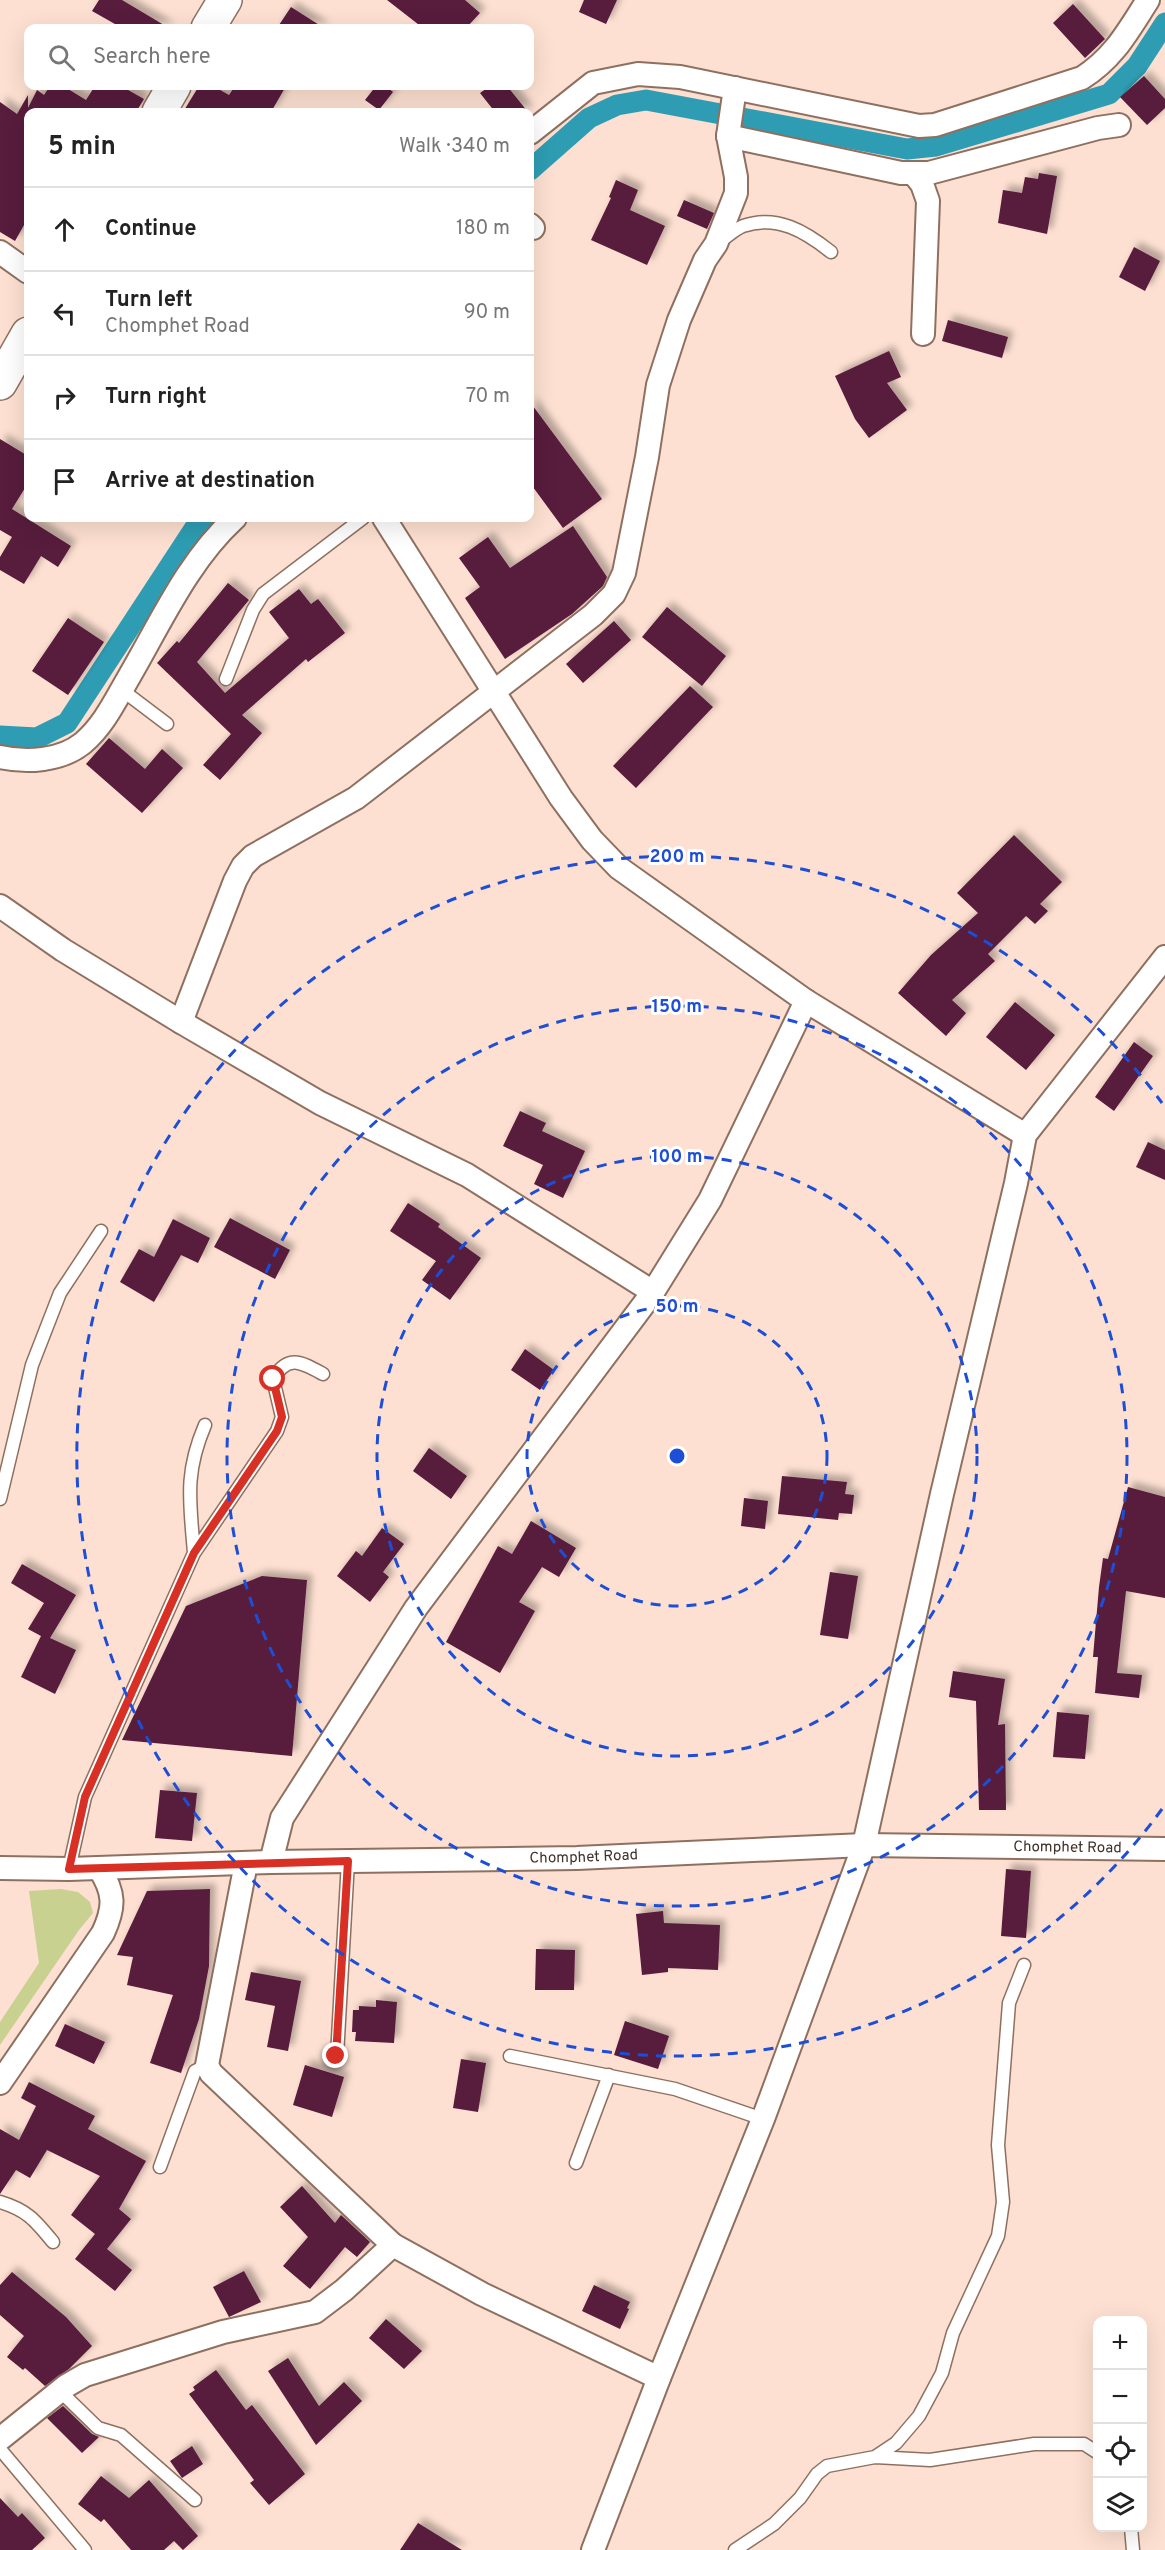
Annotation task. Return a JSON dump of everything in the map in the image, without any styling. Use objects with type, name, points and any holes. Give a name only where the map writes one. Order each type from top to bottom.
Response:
[{"type":"street","points":[[210,24],[225,0]]},
{"type":"street","points":[[534,130],[593,83],[638,74],[680,77],[919,126],[935,125],[1082,78],[1101,66],[1115,52],[1148,0]]},
{"type":"street","points":[[181,1022],[235,881],[243,866],[266,848],[356,798],[496,692],[593,615],[614,594],[624,573],[647,457],[658,385],[680,320],[705,260],[716,244],[736,193],[736,177],[728,136],[735,88]]},
{"type":"street","points":[[161,108],[172,90]]},
{"type":"street","points":[[728,136],[901,173],[929,173],[1098,128],[1119,125]]},
{"type":"street","points":[[913,173],[922,184],[928,201],[923,333]]},
{"type":"street","points":[[0,252],[24,269]]},
{"type":"street","points":[[0,383],[24,341]]},
{"type":"street","points":[[0,757],[23,760],[61,757],[82,744],[104,721],[195,564],[219,532],[230,522]]},
{"type":"street","points":[[387,522],[561,798],[592,840],[619,868],[806,1001],[1025,1135]]},
{"type":"street","points":[[0,906],[63,950],[181,1022],[320,1103],[467,1175],[653,1292]]},
{"type":"street","points":[[593,2550],[763,2119],[864,1845],[942,1494],[1016,1183],[1025,1135],[1165,957]]},
{"type":"street","points":[[271,1862],[282,1818],[416,1608],[653,1292],[710,1200],[806,1001]]},
{"type":"street","name":"Chomphet Road","points":[[0,1868],[69,1869],[271,1862],[577,1858],[864,1845],[1165,1849]]},
{"type":"street","points":[[246,1863],[207,2065],[211,2073],[393,2245],[482,2294],[659,2378]]},
{"type":"street","points":[[0,2083],[103,1933],[110,1917],[112,1901],[109,1883],[99,1868]]},
{"type":"street","points":[[0,2439],[60,2391],[85,2375],[223,2332],[315,2312],[345,2290],[393,2245]]},
{"type":"lane","points":[[716,244],[743,226],[775,222],[807,233],[831,252]]},
{"type":"lane","points":[[226,679],[253,610],[263,594],[358,522]]},
{"type":"lane","points":[[122,690],[167,724]]},
{"type":"lane","points":[[0,1499],[32,1365],[60,1293],[101,1231]]},
{"type":"lane","points":[[69,1869],[85,1797],[194,1553],[277,1431],[282,1417],[273,1379],[280,1368],[287,1363],[303,1363],[323,1374]]},
{"type":"lane","points":[[194,1553],[189,1482],[195,1449],[205,1425]]},
{"type":"lane","points":[[336,2056],[348,1861]]},
{"type":"lane","points":[[874,2457],[896,2443],[919,2416],[942,2373],[953,2333],[998,2236],[1003,2202],[998,2145],[1009,2003],[1024,1965]]},
{"type":"lane","points":[[510,2056],[675,2089],[763,2119]]},
{"type":"lane","points":[[160,2166],[195,2071],[207,2065]]},
{"type":"lane","points":[[576,2163],[609,2075]]},
{"type":"lane","points":[[0,2202],[22,2209],[34,2219],[53,2242]]},
{"type":"lane","points":[[60,2391],[98,2428],[121,2435],[195,2500]]},
{"type":"lane","points":[[735,2550],[774,2524],[800,2498],[817,2474],[827,2466],[874,2457],[930,2460],[1034,2444],[1084,2444],[1093,2450]]},
{"type":"lane","points":[[0,2449],[85,2550]]},
{"type":"lane","points":[[1131,2532],[1133,2550]]},
{"type":"green space","points":[[61,1889],[78,1892],[90,1902],[93,1913],[0,2045],[0,2022],[39,1963],[29,1891]]},
{"type":"building","points":[[99,0],[122,0],[162,24],[115,24],[92,11]]},
{"type":"building","points":[[387,0],[465,0],[480,13],[470,24],[418,24]]},
{"type":"building","points":[[584,0],[617,0],[606,24],[579,12]]},
{"type":"building","points":[[1073,4],[1105,39],[1085,58],[1053,23]]},
{"type":"building","points":[[291,7],[318,24],[280,24]]},
{"type":"building","points":[[1144,76],[1165,99],[1165,108],[1147,125],[1120,97]]},
{"type":"building","points":[[37,90],[44,95],[47,90],[70,90],[86,100],[92,90],[128,90],[144,99],[138,108],[28,108]]},
{"type":"building","points":[[197,90],[220,90],[229,95],[232,90],[284,90],[273,108],[185,108]]},
{"type":"building","points":[[373,90],[393,92],[381,108],[376,108],[365,100]]},
{"type":"building","points":[[484,90],[510,90],[525,108],[492,108],[480,93]]},
{"type":"building","points":[[28,95],[28,108],[24,108],[24,225],[15,241],[0,232],[0,102],[17,114]]},
{"type":"building","points":[[1039,173],[1057,176],[1047,234],[998,223],[1003,190],[1022,193],[1025,177],[1038,179]]},
{"type":"building","points":[[616,180],[638,190],[630,210],[665,226],[647,265],[591,240],[611,198],[609,197]]},
{"type":"building","points":[[684,200],[714,213],[707,229],[677,216]]},
{"type":"building","points":[[1134,247],[1160,261],[1145,291],[1119,277]]},
{"type":"building","points":[[948,320],[1008,337],[1002,358],[942,341]]},
{"type":"building","points":[[889,351],[901,377],[887,383],[907,410],[869,438],[855,419],[835,376]]},
{"type":"building","points":[[534,407],[602,499],[563,528],[534,488]]},
{"type":"building","points":[[0,439],[24,454],[24,490],[12,509],[24,517],[24,522],[33,522],[71,546],[58,567],[41,556],[24,584],[0,570],[0,557],[12,537],[0,530]]},
{"type":"building","points":[[573,526],[607,577],[603,586],[572,614],[505,659],[465,598],[480,587],[459,558],[488,537],[510,568]]},
{"type":"building","points":[[228,583],[249,600],[197,662],[225,693],[289,638],[269,612],[299,589],[311,604],[318,599],[345,633],[308,662],[306,659],[242,715],[262,733],[220,780],[203,765],[231,734],[157,663],[177,641],[179,643]]},
{"type":"building","points":[[667,607],[726,656],[702,686],[642,637]]},
{"type":"building","points":[[68,618],[104,642],[68,695],[32,671]]},
{"type":"building","points":[[614,621],[631,640],[583,683],[566,664]]},
{"type":"building","points":[[690,686],[713,707],[636,788],[613,766]]},
{"type":"building","points":[[109,738],[145,769],[162,749],[183,768],[142,813],[86,764]]},
{"type":"building","points":[[1014,835],[1062,882],[1040,904],[1048,911],[1035,924],[1026,916],[988,954],[995,961],[952,1000],[966,1013],[946,1036],[898,993],[931,955],[978,913],[957,893]]},
{"type":"building","points":[[1015,1002],[1055,1035],[1026,1070],[986,1037]]},
{"type":"building","points":[[1134,1042],[1153,1056],[1114,1111],[1095,1097]]},
{"type":"building","points":[[520,1111],[546,1123],[542,1131],[585,1151],[563,1198],[534,1184],[543,1165],[503,1146]]},
{"type":"building","points":[[1148,1142],[1165,1150],[1165,1180],[1136,1167]]},
{"type":"building","points":[[408,1203],[440,1224],[438,1227],[481,1258],[450,1300],[422,1280],[436,1261],[390,1231]]},
{"type":"building","points":[[230,1218],[290,1250],[275,1279],[214,1247]]},
{"type":"building","points":[[173,1219],[210,1238],[198,1263],[181,1255],[154,1302],[120,1282],[139,1249],[154,1257]]},
{"type":"building","points":[[525,1349],[554,1370],[540,1390],[511,1370]]},
{"type":"building","points":[[429,1448],[467,1476],[451,1499],[413,1471]]},
{"type":"building","points":[[782,1476],[847,1482],[845,1494],[854,1495],[852,1514],[839,1513],[838,1520],[778,1514]]},
{"type":"building","points":[[1128,1487],[1165,1497],[1165,1598],[1126,1591],[1117,1673],[1142,1675],[1139,1698],[1095,1693],[1098,1657],[1093,1657],[1103,1558],[1108,1559]]},
{"type":"building","points":[[744,1498],[768,1501],[765,1529],[741,1526]]},
{"type":"building","points":[[531,1521],[576,1548],[559,1577],[542,1567],[519,1602],[535,1611],[500,1673],[446,1642],[498,1546],[512,1554]]},
{"type":"building","points":[[382,1528],[404,1544],[383,1572],[389,1577],[370,1602],[337,1576],[356,1551],[362,1556]]},
{"type":"building","points":[[22,1564],[76,1595],[50,1638],[76,1650],[55,1694],[21,1677],[41,1636],[28,1629],[44,1603],[11,1583]]},
{"type":"building","points":[[830,1572],[858,1576],[848,1639],[820,1635]]},
{"type":"building","points":[[262,1576],[307,1580],[292,1756],[122,1740],[186,1606]]},
{"type":"building","points":[[953,1671],[1005,1679],[998,1725],[1005,1724],[1006,1810],[979,1810],[976,1701],[949,1697]]},
{"type":"building","points":[[1057,1712],[1089,1715],[1085,1759],[1053,1757]]},
{"type":"building","points":[[160,1790],[197,1793],[192,1841],[155,1838]]},
{"type":"building","points":[[1006,1869],[1031,1871],[1026,1938],[1001,1936]]},
{"type":"building","points":[[210,1889],[209,1966],[199,2019],[181,2073],[150,2063],[173,1995],[127,1985],[133,1957],[117,1955],[147,1891]]},
{"type":"building","points":[[663,1911],[664,1923],[720,1925],[718,1970],[668,1968],[668,1972],[642,1975],[636,1914]]},
{"type":"building","points":[[536,1949],[575,1950],[574,1990],[535,1990]]},
{"type":"building","points":[[251,1972],[301,1981],[288,2051],[267,2047],[275,2006],[245,2000]]},
{"type":"building","points":[[376,2000],[397,2002],[394,2043],[355,2041],[356,2032],[352,2032],[353,2010],[359,2010],[359,2006],[376,2007]]},
{"type":"building","points":[[625,2021],[669,2036],[658,2069],[614,2055]]},
{"type":"building","points":[[65,2024],[105,2042],[94,2064],[55,2046]]},
{"type":"building","points":[[461,2059],[486,2063],[478,2112],[453,2108]]},
{"type":"building","points":[[305,2065],[344,2077],[332,2117],[293,2105]]},
{"type":"building","points":[[29,2082],[95,2116],[88,2129],[146,2161],[119,2209],[131,2219],[107,2249],[132,2270],[115,2291],[75,2259],[95,2234],[71,2215],[100,2176],[47,2150],[30,2178],[16,2170],[0,2194],[0,2129],[19,2140],[36,2106],[21,2098]]},
{"type":"building","points":[[302,2186],[335,2223],[341,2215],[370,2242],[357,2257],[345,2247],[310,2289],[283,2266],[308,2237],[280,2207]]},
{"type":"building","points":[[244,2271],[261,2302],[229,2317],[213,2287]]},
{"type":"building","points":[[12,2272],[66,2317],[92,2346],[69,2369],[45,2386],[25,2368],[23,2370],[7,2357],[24,2336],[0,2315],[0,2285]]},
{"type":"building","points":[[594,2285],[630,2302],[620,2329],[582,2311]]},
{"type":"building","points":[[386,2319],[422,2351],[404,2369],[369,2338]]},
{"type":"building","points":[[288,2358],[319,2406],[344,2382],[362,2401],[316,2445],[268,2371]]},
{"type":"building","points":[[216,2370],[246,2410],[252,2405],[305,2474],[269,2505],[250,2483],[254,2480],[189,2394],[195,2390],[193,2387]]},
{"type":"building","points":[[63,2406],[92,2434],[99,2437],[82,2453],[47,2418]]},
{"type":"building","points":[[192,2446],[203,2464],[182,2478],[170,2461]]},
{"type":"building","points":[[101,2476],[129,2498],[149,2480],[198,2536],[183,2550],[174,2541],[164,2550],[131,2550],[104,2519],[101,2522],[78,2504]]},
{"type":"building","points":[[0,2498],[18,2517],[22,2513],[45,2538],[32,2550],[0,2550]]},
{"type":"building","points":[[418,2523],[462,2550],[400,2550]]},
{"type":"waterway","points":[[534,166],[589,118],[617,105],[646,100],[907,149],[936,146],[1109,94],[1137,66],[1165,23]]},
{"type":"waterway","points":[[0,736],[37,738],[67,723],[199,522]]},
{"type":"route","points":[[273,1379],[282,1417],[277,1431],[194,1553],[85,1797],[69,1869],[348,1861],[336,2056]]}]
